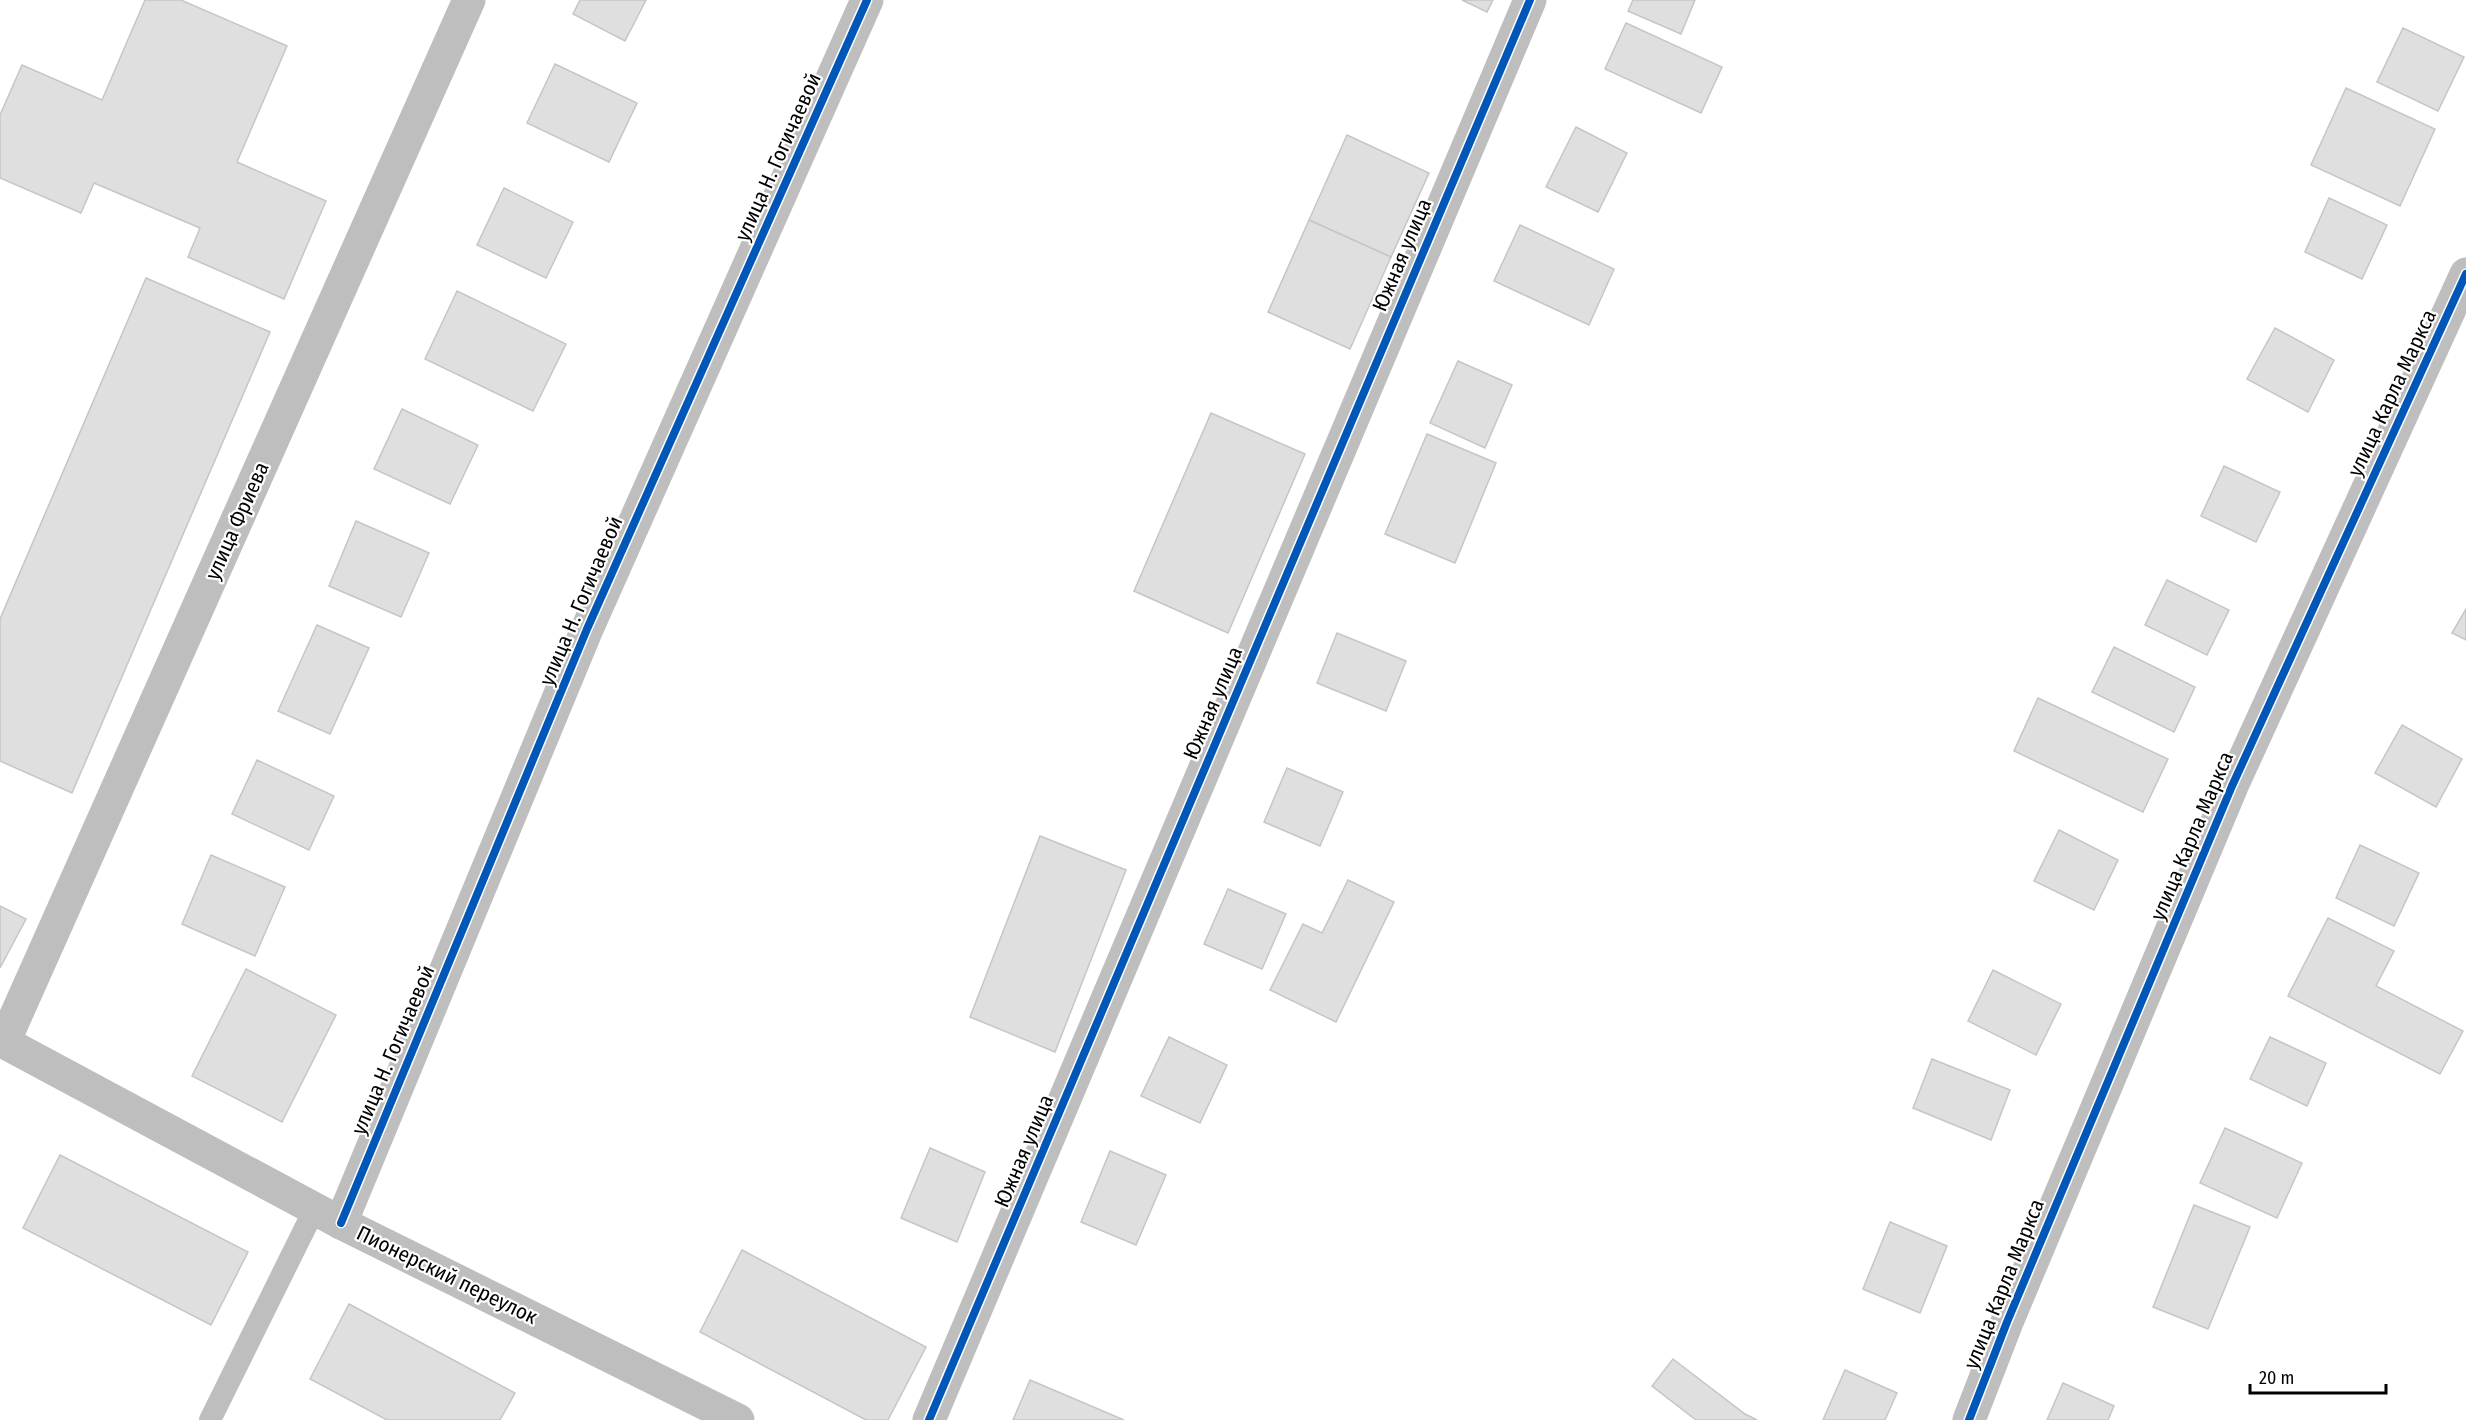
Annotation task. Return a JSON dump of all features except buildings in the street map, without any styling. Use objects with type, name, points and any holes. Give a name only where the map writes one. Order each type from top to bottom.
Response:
[{"type":"street","name":"улица Фриева","points":[[2,1041],[469,0]]},
{"type":"street","name":"улица Н. Гогичаевой","points":[[328,1216],[867,0]]},
{"type":"street","name":"Южная улица","points":[[929,1420],[1530,0]]},
{"type":"street","name":"улица Карла Маркса","points":[[1968,1420],[2232,786],[2466,274]]},
{"type":"street","name":"Пионерский переулок","points":[[2,1041],[328,1216],[738,1420]]},
{"type":"lane","points":[[210,1420],[328,1216]]},
{"type":"cycle path","points":[[341,1223],[587,629],[867,0]]},
{"type":"cycle path","points":[[929,1420],[1530,0]]},
{"type":"cycle path","points":[[1969,1420],[2007,1322],[2232,786],[2466,274]]}]
